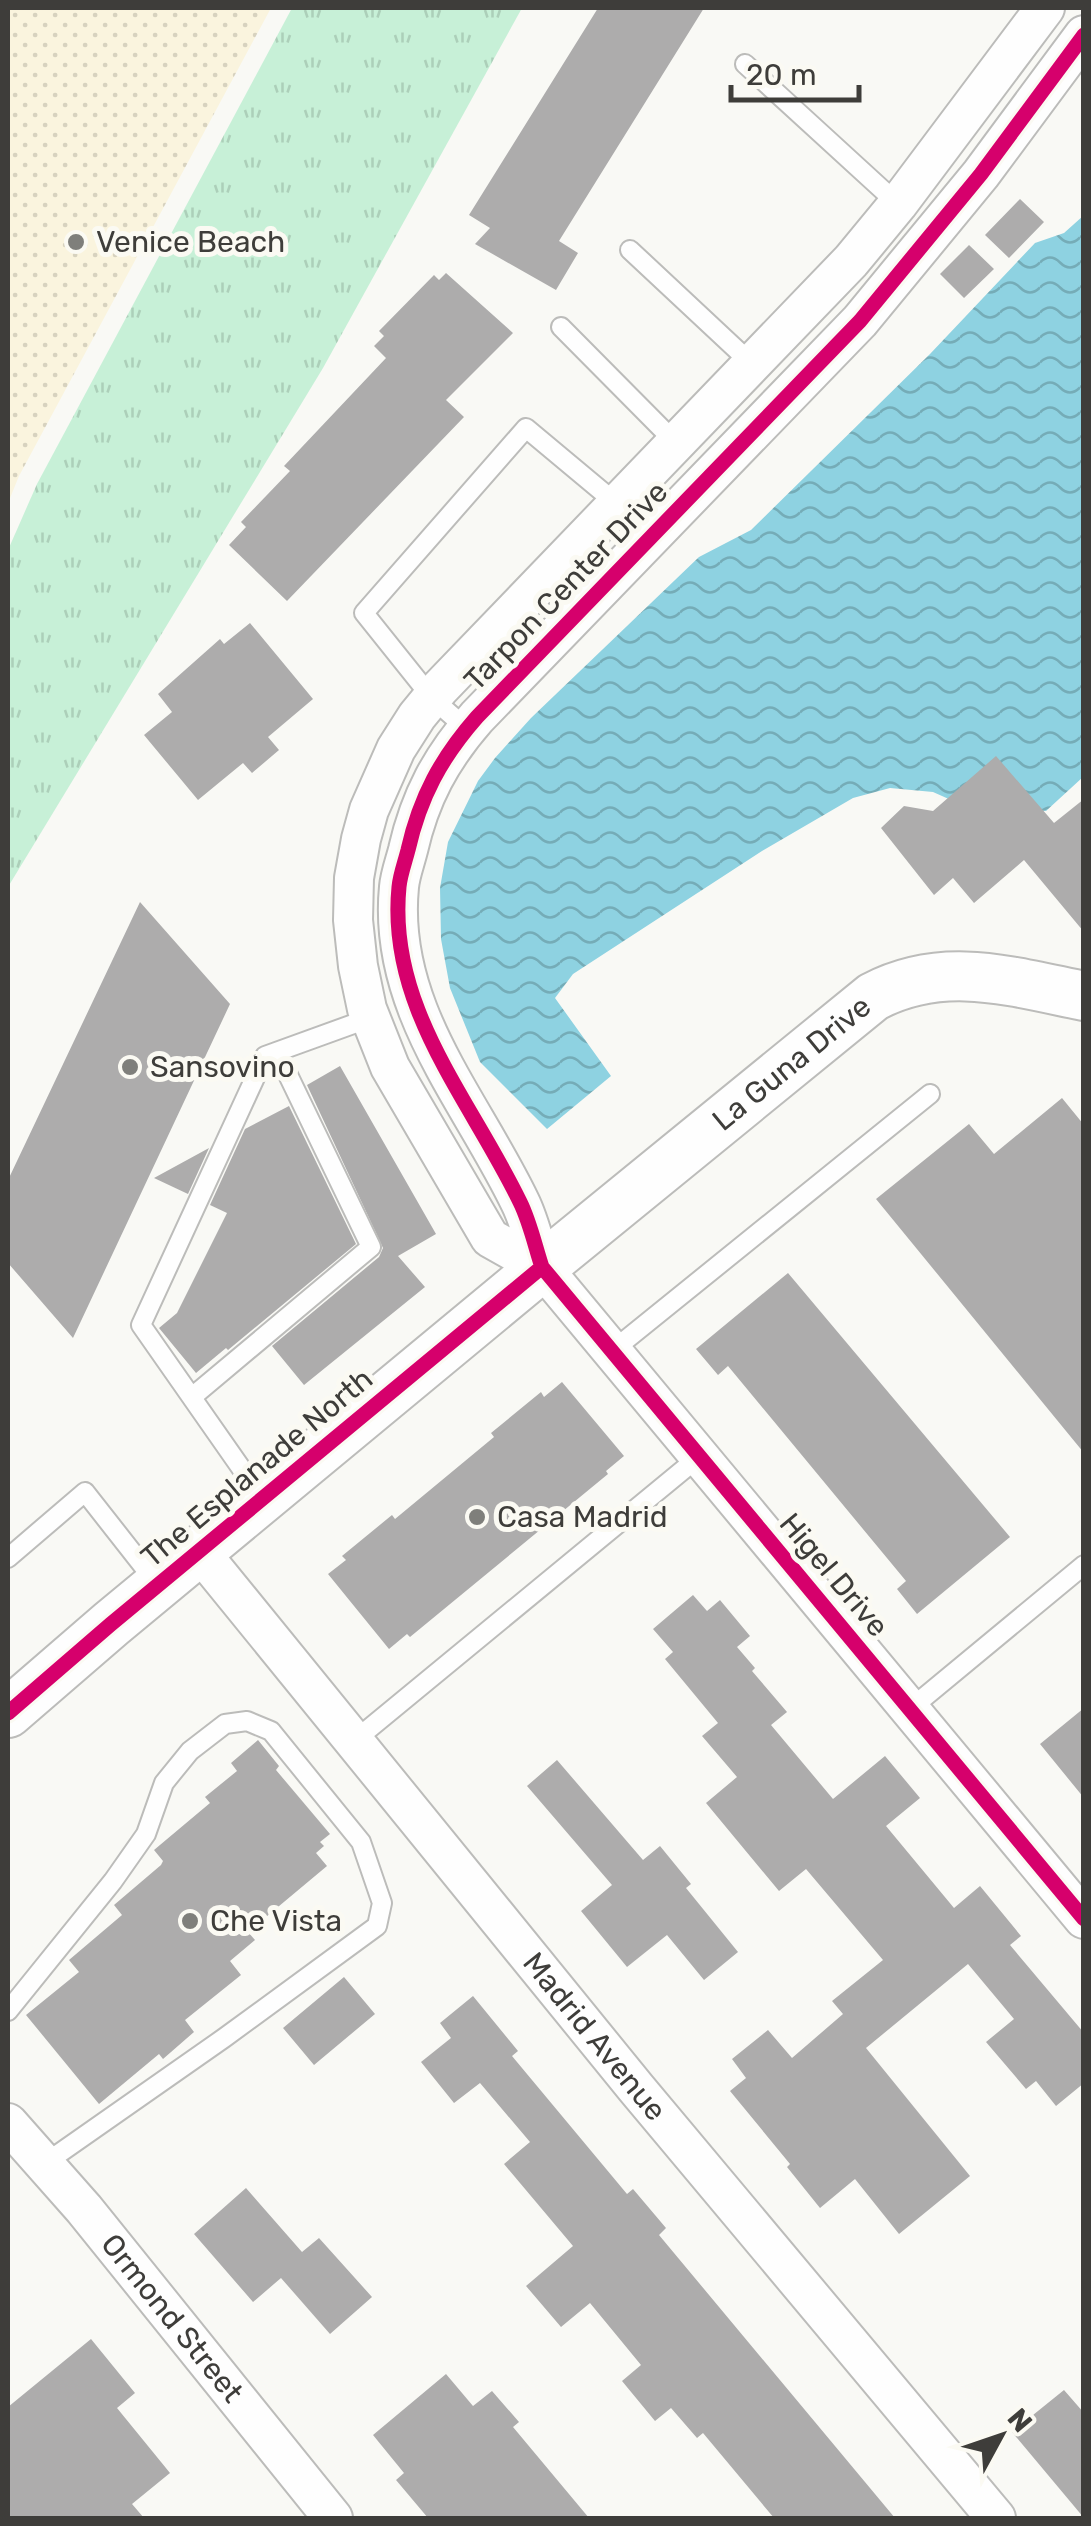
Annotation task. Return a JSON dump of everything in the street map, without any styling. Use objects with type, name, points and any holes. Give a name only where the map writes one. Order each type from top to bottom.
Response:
[{"type":"street","name":"Tarpon Center Drive","points":[[542,1267],[490,1238],[390,1067],[370,1018],[358,966],[354,878],[361,839],[380,782],[396,749],[432,698],[850,261],[898,204],[1045,8]]},
{"type":"street","name":"Tarpon Center Drive","points":[[542,1267],[522,1204],[435,1052],[408,983],[399,931],[399,886],[426,792],[467,729],[848,334],[904,270],[1084,35]]},
{"type":"street","name":"La Guna Drive","points":[[542,1267],[855,1010],[890,988],[914,980],[964,976],[1084,996]]},
{"type":"street","name":"Higel Drive","points":[[542,1267],[1084,1918]]},
{"type":"street","name":"The Esplanade North","points":[[8,1713],[542,1267]]},
{"type":"street","name":"Madrid Avenue","points":[[200,1552],[636,2088],[996,2518]]},
{"type":"street","name":"Ormond Street","points":[[8,2123],[84,2209],[333,2518]]},
{"type":"lane","points":[[745,64],[898,204]]},
{"type":"lane","points":[[630,250],[752,364]]},
{"type":"lane","points":[[560,327],[676,443]]},
{"type":"lane","points":[[467,729],[432,698],[364,613],[526,428],[651,537]]},
{"type":"lane","points":[[263,1498],[141,1325],[265,1056],[370,1018]]},
{"type":"lane","points":[[192,1397],[371,1247],[277,1052]]},
{"type":"lane","points":[[612,1351],[930,1094]]},
{"type":"lane","points":[[354,1741],[700,1456]]},
{"type":"lane","points":[[8,1558],[85,1492],[158,1586]]},
{"type":"lane","points":[[910,1709],[1084,1565]]},
{"type":"lane","points":[[8,2012],[146,1834],[164,1783],[190,1752],[224,1724],[247,1721],[271,1731],[361,1842],[382,1903],[377,1926],[44,2164]]},
{"type":"green space","points":[[292,8],[522,8],[323,368],[8,887],[8,550],[37,484]]},
{"type":"sand","name":"Venice Beach","points":[[8,8],[271,8],[8,503]]},
{"type":"water","points":[[1083,216],[1083,777],[1046,811],[960,804],[933,792],[890,788],[853,798],[762,851],[573,974],[555,998],[611,1076],[547,1129],[480,1062],[450,988],[441,939],[440,888],[448,842],[478,781],[531,718],[699,557],[751,530],[930,354],[1035,243],[1064,233]]},
{"type":"building","points":[[598,8],[704,8],[559,241],[578,253],[556,290],[475,244],[490,228],[469,215]]},
{"type":"building","points":[[1020,199],[1044,222],[1009,258],[985,235]]},
{"type":"building","points":[[969,245],[994,269],[964,298],[940,274]]},
{"type":"building","points":[[446,273],[513,333],[446,400],[464,417],[287,601],[229,545],[246,527],[241,522],[290,471],[284,466],[386,358],[374,346],[384,336],[379,331],[434,275],[439,280]]},
{"type":"building","points":[[250,623],[313,699],[268,737],[279,750],[252,773],[243,763],[198,800],[144,735],[172,712],[158,694],[220,639],[224,644]]},
{"type":"building","points":[[996,756],[1054,823],[1084,799],[1084,932],[1024,860],[974,903],[953,878],[934,895],[881,828],[904,806],[933,811]]},
{"type":"building","name":"Sansovino","points":[[140,902],[230,1004],[73,1338],[8,1263],[8,1180]]},
{"type":"building","points":[[340,1066],[436,1234],[398,1256],[425,1287],[304,1385],[272,1346],[379,1257],[383,1248],[307,1085]]},
{"type":"building","points":[[1062,1098],[1084,1125],[1084,1453],[876,1199],[969,1124],[994,1154]]},
{"type":"building","points":[[289,1106],[356,1244],[196,1373],[159,1328],[177,1313],[227,1213],[210,1205],[245,1129]]},
{"type":"building","points":[[209,1148],[188,1194],[154,1178]]},
{"type":"building","points":[[788,1273],[1010,1537],[917,1614],[897,1589],[906,1581],[728,1366],[718,1375],[696,1349]]},
{"type":"building","name":"Casa Madrid","points":[[562,1382],[624,1456],[606,1471],[608,1474],[410,1637],[407,1634],[389,1649],[328,1574],[346,1560],[342,1556],[392,1515],[395,1519],[494,1437],[491,1433],[541,1392],[544,1397]]},
{"type":"building","points":[[693,1595],[707,1611],[720,1600],[750,1636],[737,1647],[787,1712],[771,1725],[833,1799],[885,1756],[920,1798],[886,1826],[954,1908],[980,1886],[1021,1936],[1010,1945],[1084,2033],[1084,2083],[1056,2106],[1036,2081],[1026,2089],[986,2042],[1014,2019],[968,1964],[866,2048],[970,2176],[899,2234],[855,2179],[820,2208],[787,2167],[790,2164],[730,2091],[746,2078],[732,2059],[768,2030],[792,2058],[843,2014],[832,2001],[883,1960],[806,1869],[779,1891],[706,1803],[737,1777],[702,1736],[718,1723],[665,1659],[673,1652],[653,1629]]},
{"type":"building","points":[[1084,1708],[1084,1798],[1040,1744]]},
{"type":"building","name":"Che Vista","points":[[258,1740],[279,1766],[276,1770],[330,1834],[320,1842],[324,1846],[316,1853],[327,1866],[248,1932],[255,1940],[230,1961],[241,1975],[185,2020],[194,2032],[163,2059],[159,2054],[99,2104],[26,2015],[79,1972],[69,1960],[122,1915],[114,1905],[163,1861],[154,1850],[210,1803],[205,1797],[237,1771],[231,1763]]},
{"type":"building","points":[[557,1760],[643,1860],[660,1846],[691,1884],[686,1888],[738,1952],[704,1980],[667,1935],[627,1967],[581,1911],[612,1885],[527,1786]]},
{"type":"building","points":[[344,1977],[375,2014],[314,2065],[283,2028]]},
{"type":"building","points":[[473,1996],[518,2051],[512,2056],[627,2194],[633,2189],[666,2228],[659,2235],[895,2518],[774,2518],[703,2433],[697,2438],[671,2408],[655,2421],[622,2381],[641,2365],[590,2303],[561,2327],[526,2286],[573,2246],[504,2164],[530,2142],[480,2083],[454,2103],[421,2062],[451,2038],[440,2023]]},
{"type":"building","points":[[246,2188],[302,2252],[319,2238],[372,2297],[330,2334],[281,2278],[253,2302],[194,2234]]},
{"type":"building","points":[[91,2339],[135,2393],[117,2408],[170,2473],[132,2504],[144,2518],[8,2518],[8,2407]]},
{"type":"building","points":[[446,2374],[473,2406],[492,2391],[519,2422],[513,2427],[589,2518],[428,2518],[396,2480],[404,2473],[373,2435]]},
{"type":"building","points":[[1064,2390],[1084,2413],[1084,2518],[1012,2432]]},
{"type":"cycle path","points":[[1084,35],[981,174],[860,321],[464,732],[434,779],[413,831],[400,882],[399,931],[406,973],[419,1013],[520,1202],[542,1267],[1084,1919]]},
{"type":"cycle path","points":[[8,1713],[542,1267]]},
{"type":"place","name":"Venice Beach","points":[[76,242]]},
{"type":"place","name":"Sansovino","points":[[130,1067]]},
{"type":"place","name":"Casa Madrid","points":[[477,1517]]},
{"type":"place","name":"Che Vista","points":[[190,1921]]}]
